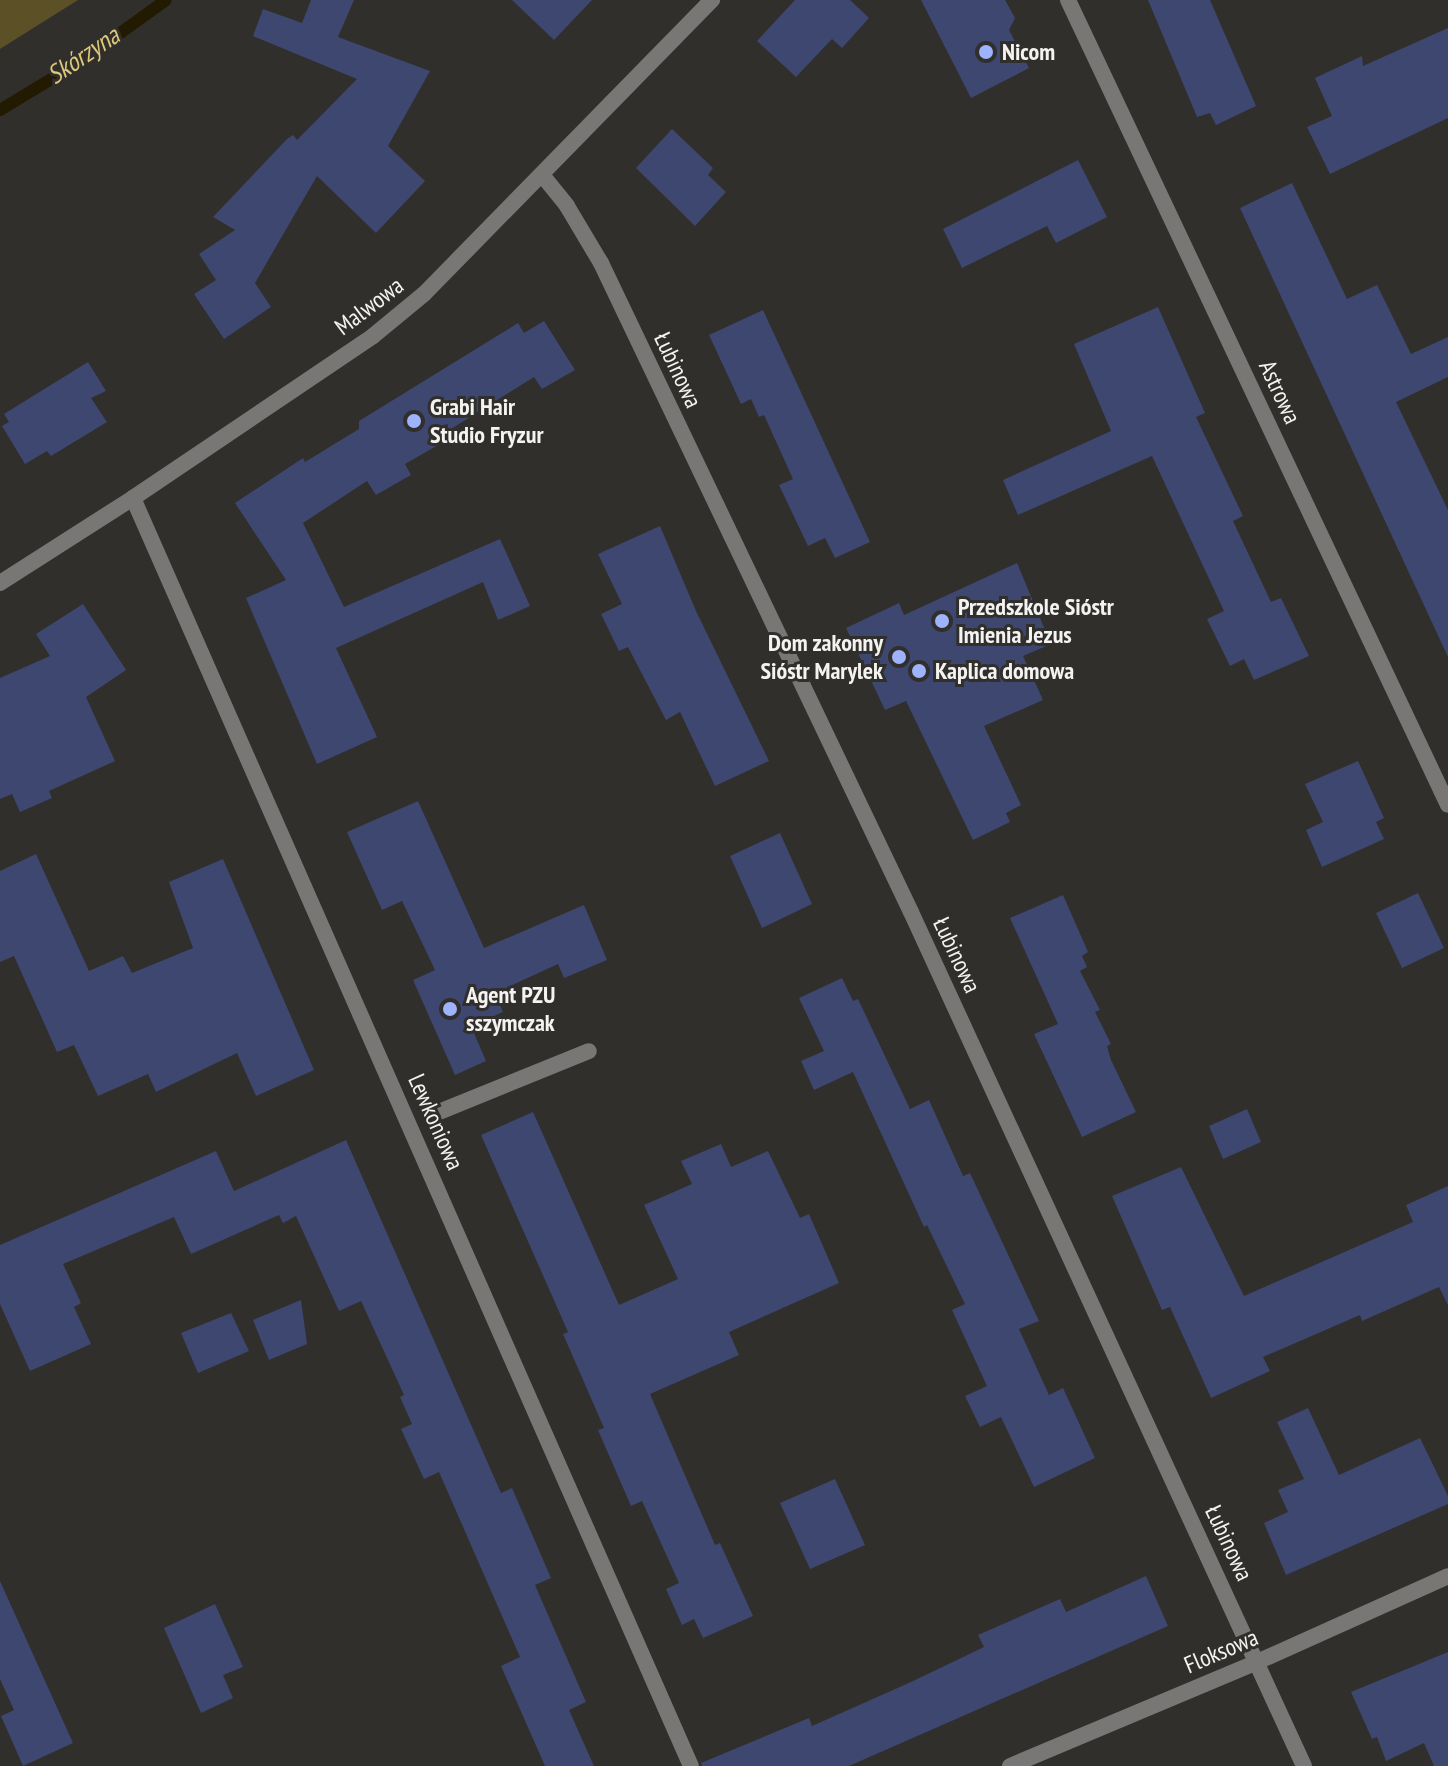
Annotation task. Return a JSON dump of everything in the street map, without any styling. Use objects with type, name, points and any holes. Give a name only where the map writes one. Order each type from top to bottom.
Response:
[{"type":"street","name":"Malwowa","points":[[0,583],[133,498],[373,336],[424,294],[543,176],[712,0]]},
{"type":"street","name":"Astrowa","points":[[1068,0],[1448,805]]},
{"type":"street","name":"Łubinowa","points":[[543,176],[567,206],[601,263],[911,912],[1304,1766]]},
{"type":"street","name":"Lewkoniowa","points":[[133,498],[691,1766]]},
{"type":"street","points":[[434,1114],[589,1051]]},
{"type":"street","name":"Floksowa","points":[[1010,1766],[1257,1662],[1448,1576]]},
{"type":"shaded area","points":[[0,0],[78,0],[0,49]]},
{"type":"building","points":[[311,0],[354,0],[338,37],[430,71],[388,146],[425,181],[376,233],[317,176],[255,283],[271,307],[224,339],[194,294],[216,280],[199,254],[235,230],[213,217],[287,139],[293,135],[297,140],[357,79],[253,36],[263,9],[302,23]]},
{"type":"building","points":[[512,0],[592,0],[554,40]]},
{"type":"building","points":[[795,0],[850,0],[869,18],[842,48],[832,39],[796,77],[757,41]]},
{"type":"building","points":[[921,0],[1005,0],[1015,18],[1009,30],[1029,68],[971,98]]},
{"type":"building","points":[[1148,0],[1210,0],[1256,106],[1216,125],[1210,113],[1197,117]]},
{"type":"building","points":[[1448,28],[1448,118],[1330,174],[1307,127],[1332,116],[1315,78],[1362,56],[1363,66]]},
{"type":"building","points":[[672,129],[713,168],[708,175],[726,192],[695,226],[636,168]]},
{"type":"building","points":[[1078,160],[1107,217],[1056,243],[1047,226],[962,268],[943,229]]},
{"type":"building","points":[[1292,183],[1347,299],[1377,285],[1411,354],[1448,337],[1448,377],[1396,402],[1448,510],[1448,657],[1240,208]]},
{"type":"building","points":[[1158,307],[1205,413],[1196,417],[1243,516],[1233,521],[1271,602],[1281,598],[1309,656],[1254,680],[1244,659],[1230,666],[1207,619],[1224,611],[1152,456],[1018,515],[1003,480],[1111,431],[1074,344]]},
{"type":"building","points":[[763,310],[870,542],[835,558],[825,538],[808,546],[779,485],[793,479],[764,415],[759,417],[751,399],[741,404],[709,335]]},
{"type":"building","points":[[544,321],[575,370],[542,389],[534,377],[451,429],[454,436],[405,464],[411,475],[376,495],[367,481],[303,523],[344,607],[500,539],[530,606],[498,620],[483,582],[336,648],[377,737],[317,764],[246,598],[286,580],[235,503],[303,458],[305,462],[359,429],[359,421],[518,323],[524,333]]},
{"type":"building","points":[[88,362],[106,391],[91,398],[107,422],[51,456],[47,451],[25,464],[2,426],[9,422],[4,414]]},
{"type":"building","points":[[660,526],[696,611],[769,761],[715,786],[680,712],[666,720],[628,647],[619,651],[601,614],[622,604],[598,554]]},
{"type":"building","points":[[1017,563],[1051,644],[1023,656],[1043,700],[984,726],[1021,805],[1006,813],[1010,822],[973,840],[906,701],[885,710],[846,628],[899,603],[904,615]]},
{"type":"building","points":[[83,604],[126,670],[86,697],[115,761],[49,791],[52,798],[20,812],[12,794],[0,799],[0,678],[50,656],[36,634]]},
{"type":"building","points":[[1358,761],[1384,818],[1376,822],[1384,839],[1322,867],[1306,830],[1323,822],[1305,784]]},
{"type":"building","points":[[418,801],[484,948],[584,905],[607,960],[564,978],[558,964],[495,993],[503,1012],[471,1026],[486,1061],[455,1075],[413,980],[435,970],[402,901],[382,910],[347,832]]},
{"type":"building","points":[[780,833],[812,904],[762,928],[730,856]]},
{"type":"building","points":[[36,854],[89,971],[123,956],[132,973],[193,948],[169,882],[223,859],[314,1070],[256,1096],[237,1053],[156,1092],[148,1074],[98,1096],[74,1045],[57,1052],[14,956],[0,962],[0,871]]},
{"type":"building","points":[[1418,893],[1444,948],[1402,968],[1376,913]]},
{"type":"building","points":[[1063,895],[1088,952],[1082,956],[1087,967],[1080,971],[1100,1010],[1095,1012],[1111,1044],[1107,1046],[1111,1060],[1136,1112],[1082,1137],[1034,1034],[1058,1024],[1010,918]]},
{"type":"building","points":[[842,978],[853,1001],[858,999],[910,1109],[929,1100],[963,1176],[970,1173],[1039,1321],[1019,1329],[1049,1395],[1063,1388],[1095,1458],[1034,1487],[1001,1417],[980,1427],[965,1396],[987,1386],[952,1310],[965,1304],[927,1225],[924,1227],[853,1072],[814,1090],[801,1061],[824,1051],[799,998]]},
{"type":"building","points":[[1247,1109],[1261,1142],[1223,1159],[1209,1126]]},
{"type":"building","points":[[533,1112],[619,1305],[678,1279],[644,1205],[692,1184],[681,1161],[721,1144],[731,1167],[768,1151],[800,1218],[809,1214],[839,1283],[729,1332],[739,1355],[650,1394],[715,1545],[720,1543],[753,1616],[703,1638],[694,1619],[682,1625],[666,1589],[679,1583],[642,1501],[631,1506],[598,1430],[604,1428],[563,1334],[568,1332],[481,1135]]},
{"type":"building","points":[[346,1140],[501,1493],[512,1488],[551,1578],[535,1585],[586,1702],[569,1710],[594,1766],[545,1766],[501,1666],[520,1657],[439,1472],[424,1479],[401,1429],[412,1424],[400,1397],[404,1395],[361,1301],[339,1311],[296,1216],[283,1223],[279,1215],[191,1254],[174,1217],[63,1264],[81,1303],[74,1307],[91,1344],[30,1371],[0,1304],[0,1245],[216,1151],[234,1191]]},
{"type":"building","points":[[1181,1167],[1244,1296],[1413,1222],[1406,1205],[1448,1186],[1448,1305],[1439,1287],[1362,1321],[1360,1315],[1263,1357],[1270,1371],[1211,1398],[1170,1307],[1162,1310],[1112,1196]]},
{"type":"building","points":[[301,1300],[307,1344],[269,1360],[253,1320]]},
{"type":"building","points":[[231,1313],[249,1351],[198,1373],[181,1333]]},
{"type":"building","points":[[1308,1408],[1339,1475],[1420,1438],[1448,1496],[1448,1504],[1286,1575],[1264,1523],[1288,1512],[1278,1490],[1304,1479],[1277,1422]]},
{"type":"building","points":[[835,1479],[865,1545],[810,1569],[780,1503]]},
{"type":"building","points":[[1146,1576],[1168,1626],[849,1766],[702,1766],[701,1763],[809,1718],[812,1726],[911,1682],[984,1647],[978,1635],[1060,1599],[1066,1612]]},
{"type":"building","points":[[0,1581],[73,1743],[23,1766],[1,1716],[14,1710],[0,1679]]},
{"type":"building","points":[[215,1604],[243,1667],[223,1675],[233,1698],[201,1713],[164,1628]]},
{"type":"building","points":[[1448,1652],[1448,1766],[1434,1766],[1424,1743],[1386,1761],[1377,1737],[1372,1739],[1351,1692]]},
{"type":"waterway","name":"Skórzyna","points":[[0,110],[87,57],[166,0]]},
{"type":"place","name":"Nicom","points":[[986,52]]},
{"type":"place","name":"Grabi Hair Studio Fryzur","points":[[414,421]]},
{"type":"place","name":"Przedszkole Sióstr Imienia Jezus","points":[[942,621]]},
{"type":"place","name":"Dom zakonny Sióstr Marylek","points":[[899,657]]},
{"type":"place","name":"Kaplica domowa","points":[[919,671]]},
{"type":"place","name":"Agent PZU sszymczak","points":[[450,1009]]}]
